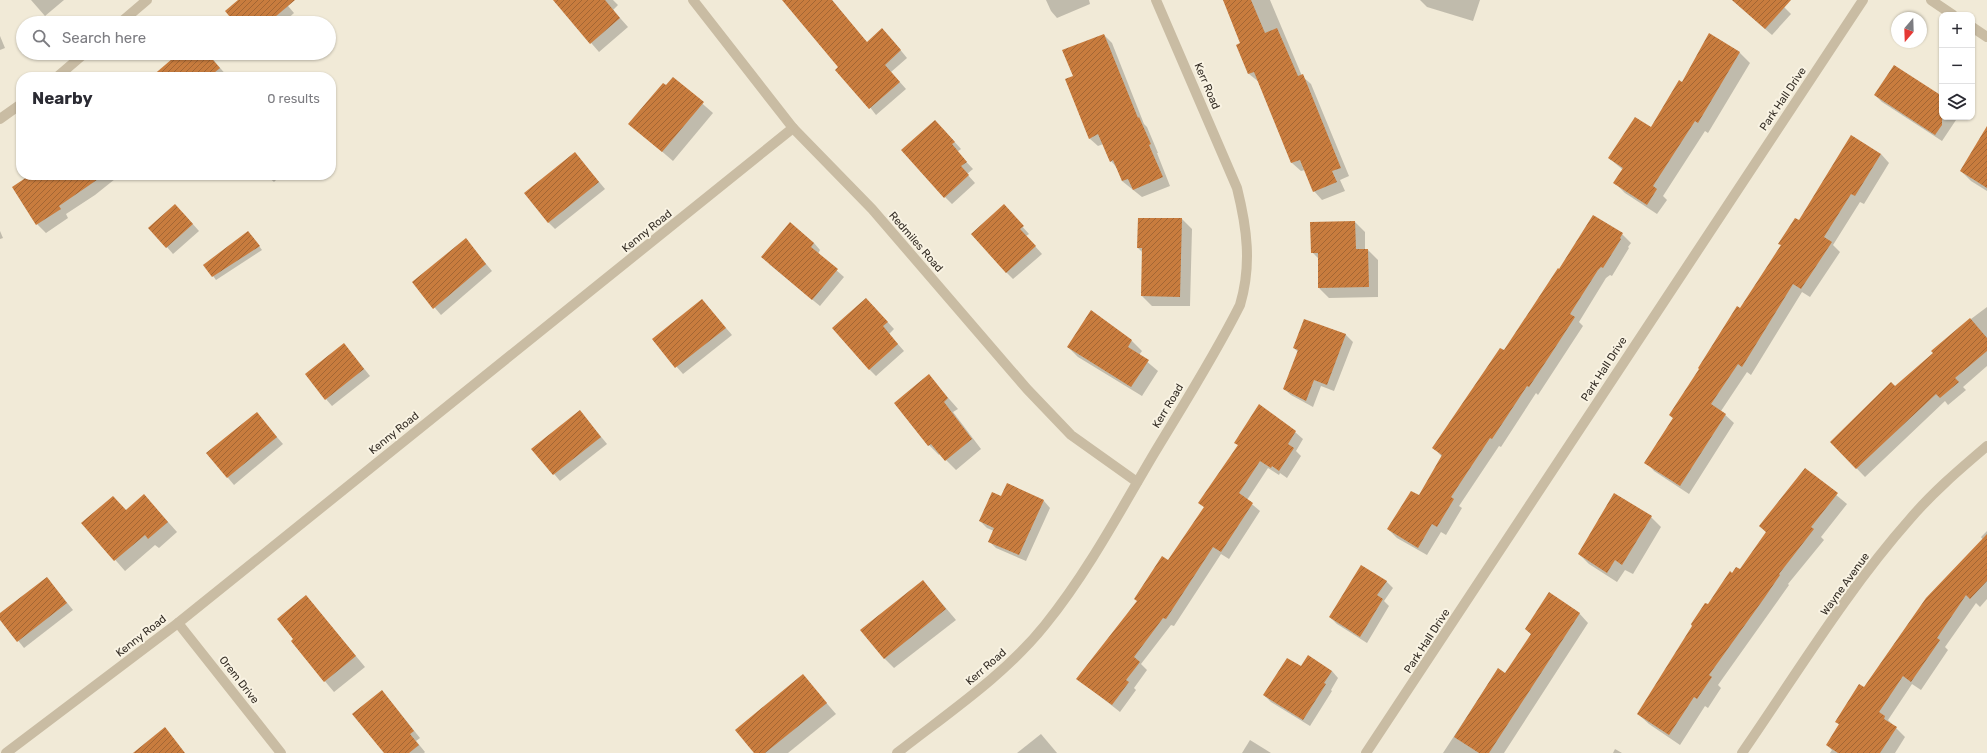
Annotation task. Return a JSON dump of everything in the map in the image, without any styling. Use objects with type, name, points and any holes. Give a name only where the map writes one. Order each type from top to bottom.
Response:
[{"type":"street","points":[[128,16],[147,0]]},
{"type":"street","name":"Redmiles Road","points":[[693,0],[793,128],[872,209],[1027,389],[1071,435],[1137,482]]},
{"type":"street","name":"Kerr Road","points":[[897,753],[1014,658],[1045,625],[1073,587],[1137,482],[1232,323],[1240,305],[1245,288],[1248,265],[1246,220],[1237,188],[1156,0]]},
{"type":"street","name":"Park Hall Drive","points":[[1366,753],[1863,0]]},
{"type":"street","points":[[1931,0],[1949,12]]},
{"type":"street","points":[[1975,29],[1987,37]]},
{"type":"street","points":[[63,72],[77,60]]},
{"type":"street","points":[[0,119],[16,108]]},
{"type":"street","name":"Kenny Road","points":[[6,753],[178,623],[793,128]]},
{"type":"street","name":"Wayne Avenue","points":[[1742,753],[1855,588],[1883,552],[1910,519],[1934,494],[1987,446]]},
{"type":"street","name":"Orem Drive","points":[[178,623],[281,753]]},
{"type":"building","points":[[238,0],[295,0],[276,16],[229,16],[225,11]]},
{"type":"building","points":[[553,0],[605,0],[620,18],[590,44]]},
{"type":"building","points":[[782,0],[832,0],[867,42],[882,28],[901,50],[885,65],[900,82],[869,109],[835,70],[838,67]]},
{"type":"building","points":[[1223,0],[1251,0],[1265,33],[1277,28],[1298,76],[1303,74],[1341,168],[1332,171],[1337,182],[1313,192],[1300,160],[1291,163],[1254,72],[1248,74],[1236,45],[1240,43]]},
{"type":"building","points":[[1732,0],[1791,0],[1765,29]]},
{"type":"building","points":[[1709,33],[1740,52],[1698,123],[1695,121],[1653,186],[1657,189],[1647,205],[1613,183],[1623,168],[1608,158],[1635,117],[1651,127],[1679,80],[1682,82]]},
{"type":"building","points":[[1104,34],[1138,118],[1139,117],[1151,144],[1149,145],[1163,177],[1133,190],[1128,179],[1122,181],[1113,160],[1110,162],[1098,134],[1089,139],[1065,79],[1073,76],[1062,50]]},
{"type":"building","points":[[171,60],[213,60],[220,68],[215,72],[157,72]]},
{"type":"building","points":[[1894,65],[1939,94],[1939,120],[1942,120],[1942,125],[1935,135],[1874,95]]},
{"type":"building","points":[[673,77],[704,102],[662,152],[628,124],[663,83],[666,85]]},
{"type":"building","points":[[935,120],[955,142],[952,144],[967,162],[961,166],[969,175],[944,198],[901,150]]},
{"type":"building","points":[[1987,126],[1987,188],[1960,171]]},
{"type":"building","points":[[1851,135],[1881,154],[1855,196],[1851,194],[1824,237],[1832,242],[1801,289],[1793,284],[1742,367],[1738,364],[1711,404],[1726,414],[1680,486],[1644,463],[1673,418],[1669,415],[1737,306],[1740,308],[1781,245],[1778,244],[1795,218],[1799,220]]},
{"type":"building","points":[[575,152],[599,182],[548,223],[524,193]]},
{"type":"building","points":[[22,180],[97,180],[59,206],[61,209],[36,225],[12,187]]},
{"type":"building","points":[[175,204],[193,224],[166,248],[148,228]]},
{"type":"building","points":[[1004,204],[1024,226],[1020,229],[1036,246],[1006,273],[971,234]]},
{"type":"building","points":[[1593,215],[1623,233],[1620,238],[1621,239],[1603,268],[1601,267],[1598,270],[1570,314],[1575,317],[1547,360],[1529,387],[1527,386],[1492,439],[1490,438],[1451,497],[1454,499],[1437,527],[1432,524],[1418,548],[1387,529],[1411,491],[1419,495],[1442,455],[1432,448],[1500,348],[1504,350],[1558,268],[1559,269]]},
{"type":"building","points":[[1138,218],[1182,218],[1180,297],[1141,296],[1142,248],[1137,248]]},
{"type":"building","points":[[1355,221],[1356,249],[1368,249],[1369,287],[1318,288],[1318,253],[1311,253],[1310,222]]},
{"type":"building","points":[[790,222],[814,243],[811,247],[838,269],[812,300],[761,257]]},
{"type":"building","points":[[248,231],[260,246],[212,277],[203,265]]},
{"type":"building","points":[[466,238],[486,264],[433,309],[412,282]]},
{"type":"building","points":[[866,298],[888,322],[883,326],[898,344],[869,370],[832,328]]},
{"type":"building","points":[[702,299],[726,328],[675,368],[652,339]]},
{"type":"building","points":[[1091,310],[1132,340],[1128,347],[1149,360],[1131,387],[1067,347]]},
{"type":"building","points":[[1970,318],[1987,338],[1987,351],[1955,378],[1959,382],[1940,398],[1936,394],[1856,469],[1830,442],[1891,382],[1895,386],[1933,353],[1931,351]]},
{"type":"building","points":[[1304,319],[1346,334],[1327,385],[1314,380],[1306,401],[1283,389],[1298,350],[1293,348]]},
{"type":"building","points":[[344,343],[364,369],[325,400],[305,374]]},
{"type":"building","points":[[929,374],[948,398],[944,402],[972,439],[945,461],[931,444],[928,446],[894,403]]},
{"type":"building","points":[[1259,404],[1296,431],[1288,444],[1294,448],[1279,471],[1260,461],[1239,493],[1253,503],[1221,552],[1213,547],[1166,619],[1163,618],[1134,657],[1140,662],[1126,680],[1129,682],[1112,705],[1076,679],[1137,601],[1134,599],[1162,556],[1168,560],[1204,507],[1198,503],[1238,445],[1234,443]]},
{"type":"building","points":[[580,410],[601,437],[553,475],[531,449]]},
{"type":"building","points":[[257,412],[277,437],[227,478],[206,453]]},
{"type":"building","points":[[1805,468],[1838,493],[1811,527],[1814,529],[1779,574],[1780,575],[1765,597],[1709,675],[1712,677],[1697,699],[1694,697],[1669,735],[1637,714],[1705,603],[1708,604],[1730,571],[1732,573],[1736,567],[1740,569],[1766,532],[1759,526]]},
{"type":"building","points":[[1007,483],[1044,500],[1019,555],[988,542],[994,528],[979,521],[992,492],[1001,496]]},
{"type":"building","points":[[1614,493],[1652,516],[1622,565],[1615,560],[1607,573],[1578,554]]},
{"type":"building","points":[[144,494],[168,522],[148,539],[145,535],[114,561],[81,523],[113,496],[126,510]]},
{"type":"building","points":[[1987,534],[1987,581],[1970,599],[1966,595],[1937,638],[1940,640],[1911,682],[1903,676],[1879,712],[1885,716],[1884,719],[1897,727],[1880,753],[1838,753],[1826,745],[1839,724],[1835,722],[1859,684],[1864,687],[1926,598]]},
{"type":"building","points":[[1361,565],[1387,581],[1377,595],[1383,599],[1360,637],[1329,617]]},
{"type":"building","points":[[47,577],[67,603],[17,642],[0,620],[0,613]]},
{"type":"building","points":[[923,580],[946,609],[884,659],[860,630]]},
{"type":"building","points":[[1549,592],[1580,613],[1489,753],[1479,753],[1454,737],[1498,668],[1505,673],[1531,634],[1525,629]]},
{"type":"building","points":[[306,595],[356,656],[324,682],[291,641],[293,639],[277,619]]},
{"type":"building","points":[[1308,655],[1332,671],[1324,683],[1326,684],[1303,720],[1263,695],[1287,658],[1301,666]]},
{"type":"building","points":[[803,674],[827,703],[765,753],[754,753],[735,730]]},
{"type":"building","points":[[382,690],[414,731],[410,734],[419,745],[409,753],[384,753],[352,714]]},
{"type":"building","points":[[165,727],[185,753],[133,753]]}]
